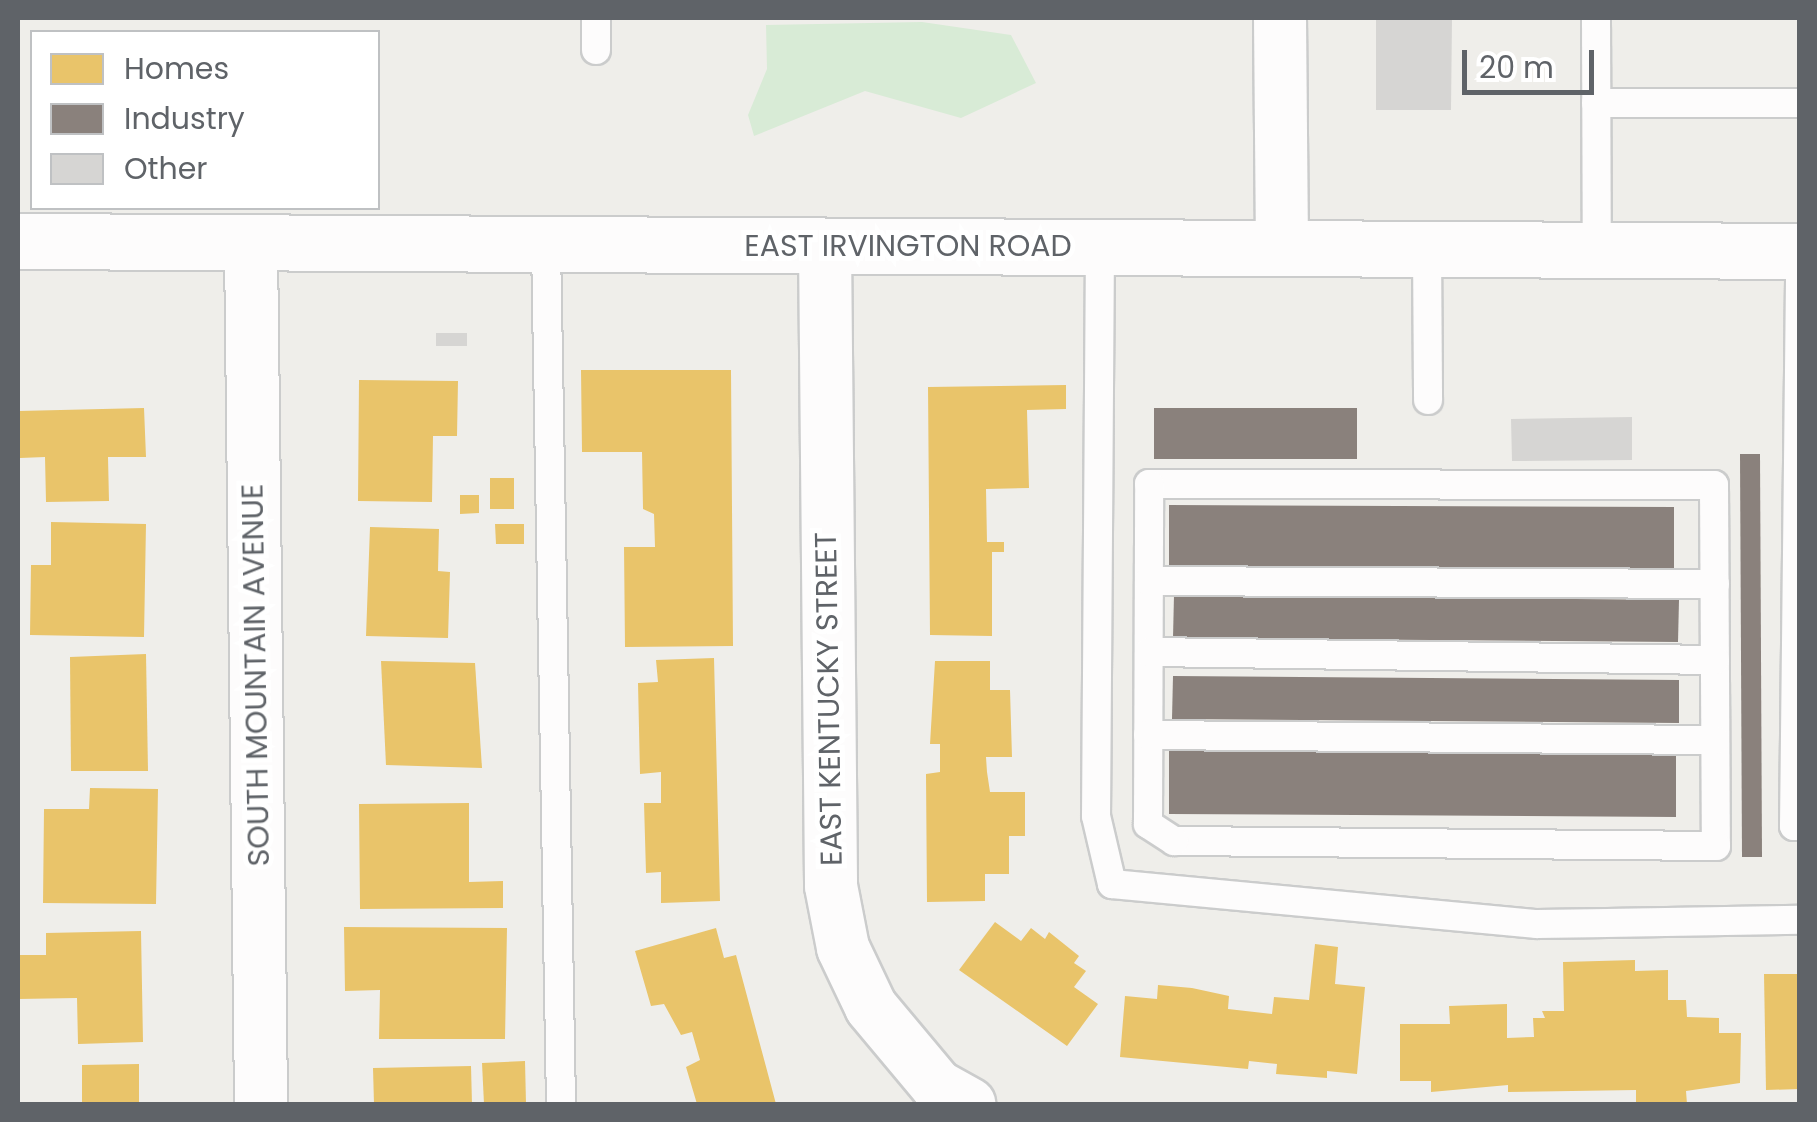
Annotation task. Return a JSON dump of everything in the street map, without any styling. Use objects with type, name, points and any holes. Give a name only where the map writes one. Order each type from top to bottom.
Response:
[{"type":"main road","name":"EAST IRVINGTON ROAD","points":[[18,241],[251,246],[323,226],[546,245],[1800,251]]},
{"type":"street","points":[[1280,18],[1282,247]]},
{"type":"street","name":"EAST KENTUCKY STREET","points":[[825,245],[831,886],[843,948],[871,1007],[937,1086],[969,1104]]},
{"type":"street","name":"SOUTH MOUNTAIN AVENUE","points":[[251,246],[261,1104]]},
{"type":"lane","points":[[596,18],[596,50]]},
{"type":"lane","points":[[1596,18],[1597,249]]},
{"type":"lane","points":[[1596,103],[1800,103]]},
{"type":"lane","points":[[546,245],[562,1104]]},
{"type":"lane","points":[[1100,246],[1096,816],[1112,884],[1537,924],[1800,920]]},
{"type":"lane","points":[[1426,248],[1428,400]]},
{"type":"lane","points":[[1800,280],[1794,826],[1800,826]]},
{"type":"lane","points":[[1150,484],[1714,485],[1716,846],[1174,842],[1148,824],[1149,581],[1150,484]]},
{"type":"lane","points":[[1149,581],[1715,584]]},
{"type":"lane","points":[[1149,652],[1715,660]]},
{"type":"lane","points":[[1148,735],[1715,740]]},
{"type":"green space","points":[[922,22],[1011,35],[1036,83],[961,118],[865,91],[754,136],[748,115],[767,69],[766,25]]},
{"type":"building: Homes","points":[[581,370],[731,370],[733,646],[625,647],[624,547],[655,547],[654,514],[643,509],[642,452],[582,452]]},
{"type":"building: Homes","points":[[359,380],[458,381],[457,436],[433,436],[432,502],[358,501]]},
{"type":"building: Homes","points":[[1066,385],[1066,409],[1027,410],[1029,488],[986,489],[987,542],[1004,542],[1004,552],[992,552],[992,636],[930,635],[928,387]]},
{"type":"building: Homes","points":[[144,408],[146,457],[108,457],[109,501],[46,502],[45,457],[20,458],[19,411]]},
{"type":"building: Homes","points":[[490,478],[514,478],[514,509],[490,509]]},
{"type":"building: Homes","points":[[460,495],[479,495],[479,513],[460,514]]},
{"type":"building: Homes","points":[[51,522],[146,524],[144,637],[30,635],[31,565],[51,565]]},
{"type":"building: Homes","points":[[495,524],[524,524],[524,544],[496,544]]},
{"type":"building: Homes","points":[[370,527],[439,529],[438,571],[450,572],[448,638],[366,636]]},
{"type":"building: Homes","points":[[146,654],[148,771],[71,771],[70,657]]},
{"type":"building: Homes","points":[[714,658],[720,901],[661,903],[661,872],[646,873],[644,803],[661,803],[661,772],[640,774],[638,683],[658,682],[656,660]]},
{"type":"building: Homes","points":[[381,661],[475,663],[482,768],[386,765]]},
{"type":"building: Homes","points":[[935,661],[990,661],[990,690],[1010,690],[1012,757],[986,757],[987,772],[990,792],[1025,792],[1025,836],[1009,836],[1009,874],[985,874],[985,901],[927,902],[926,774],[940,772],[940,744],[930,744]]},
{"type":"building: Homes","points":[[90,788],[158,789],[156,904],[43,903],[44,809],[89,809]]},
{"type":"building: Homes","points":[[469,803],[469,882],[503,881],[503,908],[360,909],[359,804]]},
{"type":"building: Homes","points":[[995,922],[1021,941],[1031,928],[1045,939],[1049,932],[1079,956],[1074,963],[1086,971],[1074,987],[1098,1004],[1067,1046],[959,970]]},
{"type":"building: Homes","points":[[344,927],[507,928],[505,1039],[379,1039],[380,990],[345,991]]},
{"type":"building: Homes","points":[[716,928],[724,958],[736,955],[776,1104],[697,1104],[686,1067],[700,1060],[692,1032],[681,1035],[664,1004],[651,1006],[635,951]]},
{"type":"building: Homes","points":[[141,931],[143,1042],[78,1044],[77,998],[18,999],[18,955],[46,955],[46,933]]},
{"type":"building: Homes","points":[[1315,944],[1338,947],[1335,984],[1365,987],[1357,1074],[1327,1071],[1327,1078],[1276,1074],[1277,1064],[1249,1061],[1248,1069],[1120,1057],[1125,996],[1157,999],[1158,985],[1192,988],[1229,996],[1228,1009],[1272,1014],[1274,997],[1309,1000]]},
{"type":"building: Homes","points":[[1635,960],[1635,971],[1668,970],[1668,1000],[1686,1000],[1687,1017],[1719,1018],[1719,1033],[1741,1033],[1740,1083],[1686,1091],[1687,1104],[1636,1104],[1636,1090],[1508,1092],[1508,1085],[1431,1092],[1431,1081],[1400,1081],[1400,1024],[1450,1024],[1449,1006],[1507,1004],[1507,1038],[1534,1037],[1533,1018],[1545,1018],[1542,1011],[1564,1011],[1563,962]]},
{"type":"building: Homes","points":[[1764,974],[1800,974],[1800,1089],[1766,1090]]},
{"type":"building: Homes","points":[[525,1061],[526,1104],[484,1104],[482,1063]]},
{"type":"building: Homes","points":[[139,1064],[139,1104],[82,1104],[82,1065]]},
{"type":"building: Homes","points":[[471,1066],[472,1104],[374,1104],[373,1068]]},
{"type":"building: Industry","points":[[1154,408],[1357,408],[1357,459],[1154,459]]},
{"type":"building: Industry","points":[[1740,454],[1760,454],[1762,857],[1742,857]]},
{"type":"building: Industry","points":[[1169,505],[1674,507],[1674,569],[1169,567]]},
{"type":"building: Industry","points":[[1174,595],[1679,600],[1678,642],[1173,638]]},
{"type":"building: Industry","points":[[1173,676],[1679,680],[1679,723],[1172,719]]},
{"type":"building: Industry","points":[[1169,749],[1676,752],[1676,817],[1169,814]]},
{"type":"building: Other","points":[[1376,18],[1452,18],[1451,110],[1376,110]]},
{"type":"building: Other","points":[[436,333],[467,333],[467,346],[436,346]]},
{"type":"building: Other","points":[[1632,417],[1632,460],[1512,461],[1511,419]]}]
